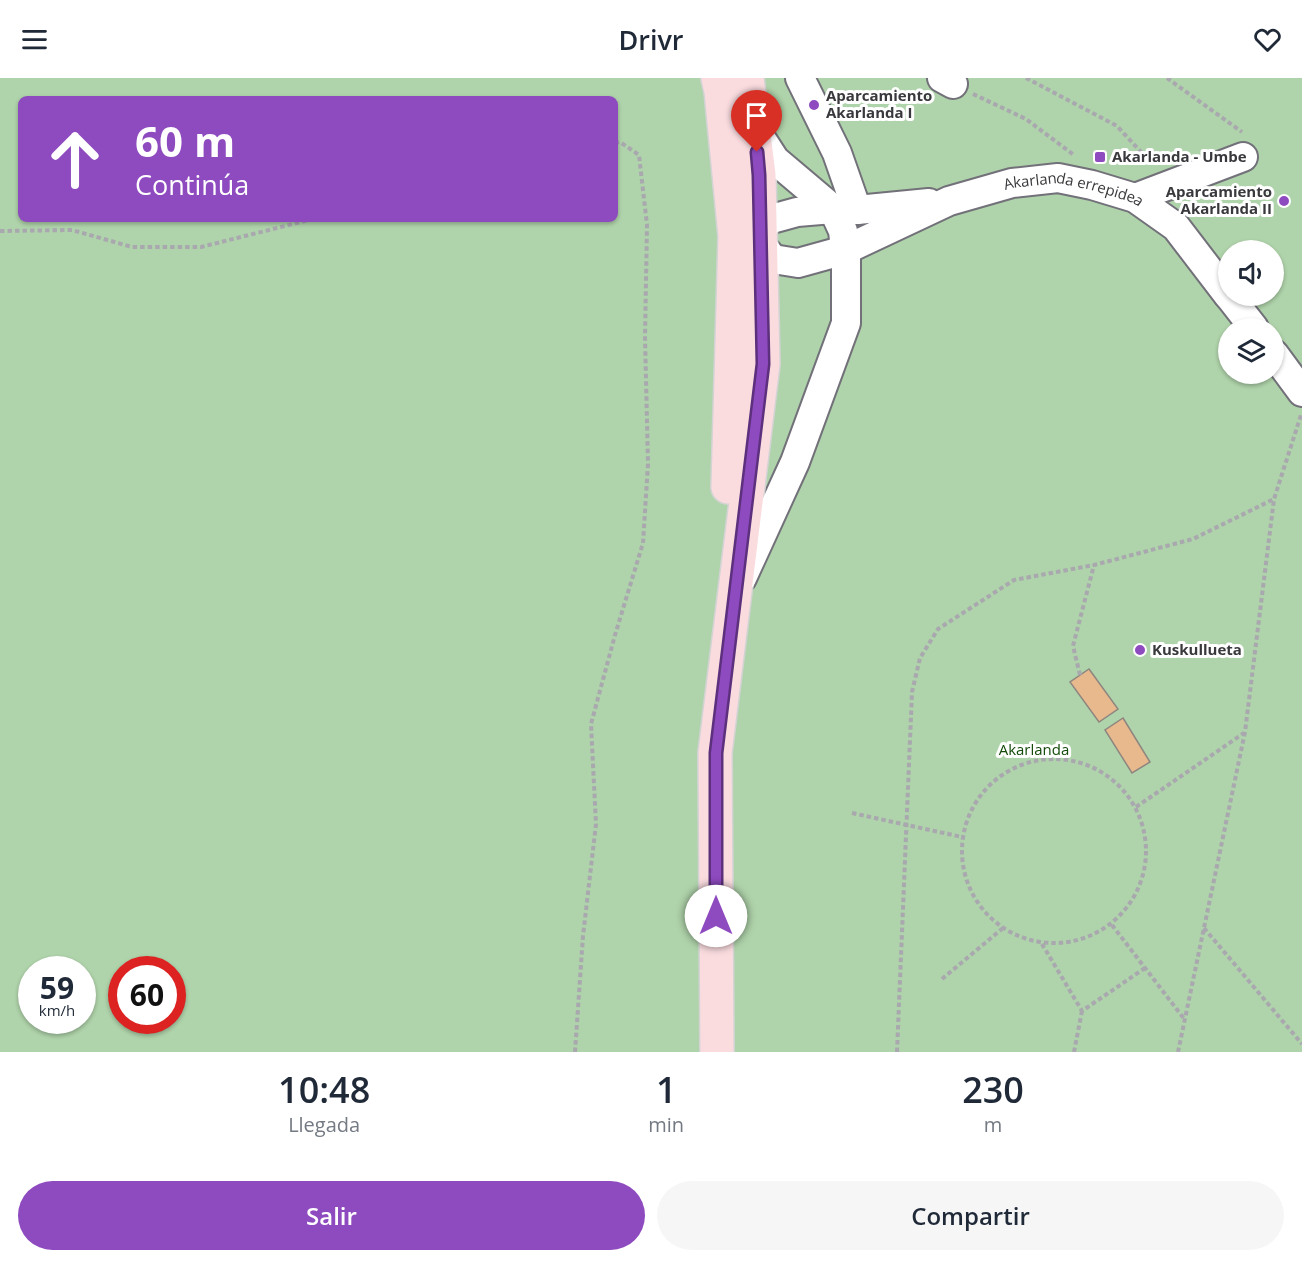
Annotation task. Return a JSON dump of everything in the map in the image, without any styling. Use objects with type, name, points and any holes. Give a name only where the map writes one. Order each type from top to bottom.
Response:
[{"type":"main road","points":[[719,717],[763,364],[759,175],[754,129],[729,82]]},
{"type":"main road","points":[[717,1052],[716,753],[729,455],[735,236],[729,82]]},
{"type":"street","points":[[735,594],[795,462],[846,323],[843,231],[845,210],[837,153],[800,78]]},
{"type":"street","points":[[729,82],[738,137],[748,230],[759,238],[773,259],[798,263],[845,250],[949,201]]},
{"type":"street","points":[[754,129],[775,160],[845,210]]},
{"type":"street","points":[[1135,198],[1172,185],[1245,146]]},
{"type":"street","name":"Akarlanda errepidea","points":[[949,201],[1012,183],[1058,178],[1092,185],[1135,198],[1176,227],[1218,281]]},
{"type":"street","points":[[729,455],[741,422],[745,258],[768,220],[797,212],[949,201]]},
{"type":"street","name":"Akarlanda errepidea","points":[[1237,306],[1246,318]]},
{"type":"street","points":[[1284,368],[1302,392]]},
{"type":"path","points":[[1026,78],[1117,126],[1172,185]]},
{"type":"path","points":[[1167,78],[1245,146]]},
{"type":"path","points":[[948,81],[1026,119],[1078,159],[1092,185]]},
{"type":"path","points":[[576,1052],[583,936],[596,824],[591,724],[643,543],[648,464],[645,214],[639,155],[618,142]]},
{"type":"path","points":[[0,231],[72,230],[132,247],[201,247],[301,222]]},
{"type":"path","points":[[1178,1052],[1245,732],[1274,499],[1302,412]]},
{"type":"path","points":[[897,1052],[912,692],[920,658],[938,629],[1014,580],[1094,565],[1194,539],[1274,499]]},
{"type":"path","points":[[1080,675],[1073,646],[1094,565]]},
{"type":"path","points":[[1136,807],[1245,732]]},
{"type":"path","points":[[1063,759],[1096,768],[1126,792],[1136,807],[1145,829],[1148,860],[1136,897],[1112,925],[1042,944],[1011,934],[983,912],[966,882],[962,837],[974,804],[994,780],[1025,763],[1063,759]]},
{"type":"path","points":[[852,813],[962,837]]},
{"type":"path","points":[[1112,925],[1185,1021]]},
{"type":"path","points":[[942,979],[1003,928]]},
{"type":"path","points":[[1204,928],[1302,1044]]},
{"type":"path","points":[[1042,944],[1082,1011],[1074,1052]]},
{"type":"path","points":[[1082,1011],[1145,968]]},
{"type":"green space","name":"Akarlanda","points":[[0,78],[1302,78],[1302,1052],[0,1052]]},
{"type":"building","points":[[1089,669],[1118,709],[1099,722],[1070,682]]},
{"type":"building","points":[[1123,718],[1150,762],[1132,773],[1105,730]]},
{"type":"place","name":"Aparcamiento Akarlanda I","points":[[814,105]]},
{"type":"place","name":"Akarlanda - Umbe","points":[[1100,157]]},
{"type":"place","name":"Aparcamiento Akarlanda II","points":[[1284,201]]},
{"type":"place","name":"Kuskullueta","points":[[1140,650]]},
{"type":"route","points":[[716,916],[716,753],[719,717],[763,364],[757,152]]}]
